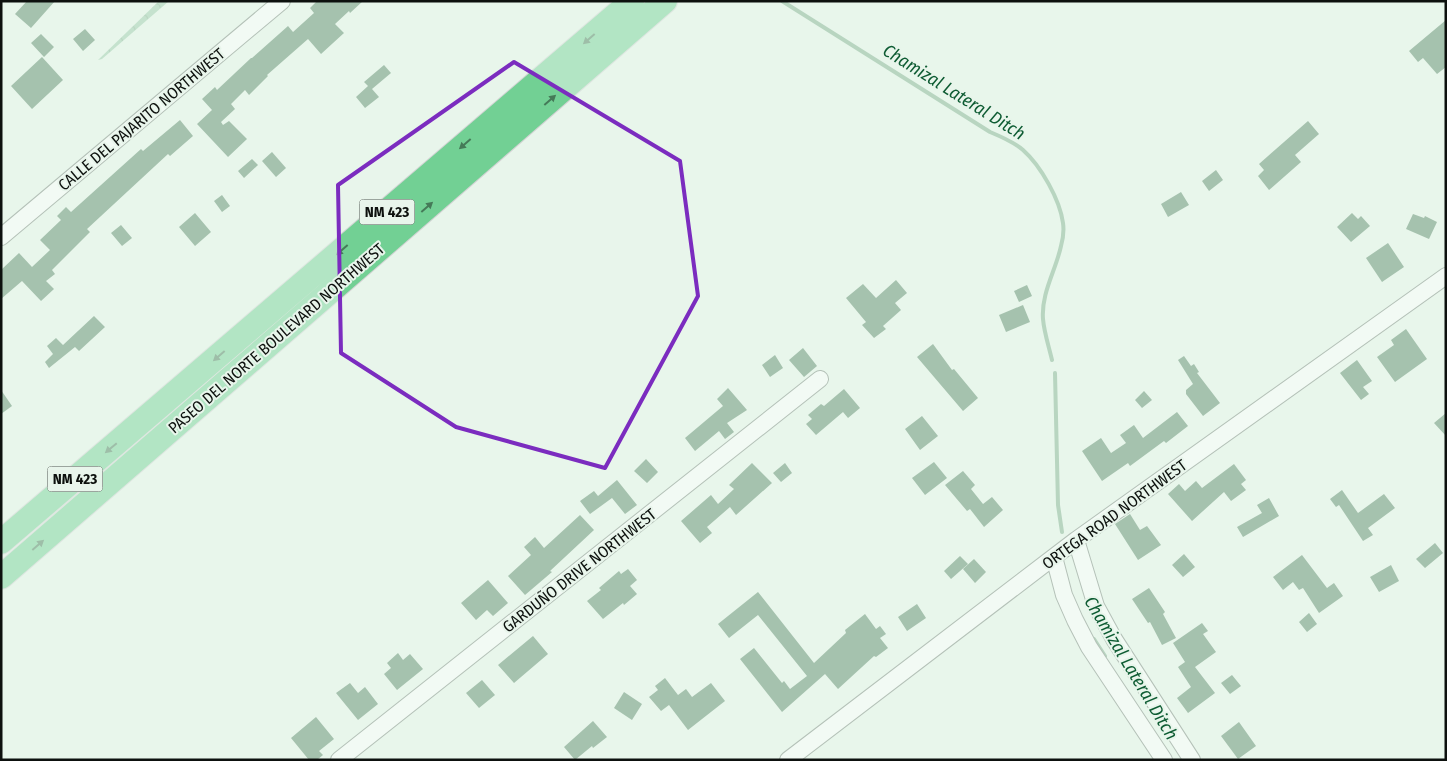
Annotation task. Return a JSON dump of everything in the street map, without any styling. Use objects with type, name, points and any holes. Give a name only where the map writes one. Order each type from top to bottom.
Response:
[{"type":"highway","name":"PASEO DEL NORTE BOULEVARD NORTHWEST","points":[[1,542],[632,1]]},
{"type":"highway","name":"PASEO DEL NORTE BOULEVARD NORTHWEST","points":[[1,577],[665,1]]},
{"type":"street","name":"CALLE DEL PAJARITO NORTHWEST","points":[[1,237],[282,1]]},
{"type":"street","name":"ORTEGA ROAD NORTHWEST","points":[[788,760],[1076,540],[1446,276]]},
{"type":"street","name":"GARDUÑO DRIVE NORTHWEST","points":[[339,760],[820,379]]},
{"type":"street","points":[[1076,540],[1096,606],[1114,640],[1192,760]]},
{"type":"street","points":[[1054,557],[1064,595],[1089,647],[1164,760]]},
{"type":"highlighted area","points":[[514,62],[680,161],[698,296],[605,468],[456,427],[341,353],[338,185]]},
{"type":"green space","points":[[159,1],[169,1],[102,59],[98,60]]},
{"type":"building","points":[[27,1],[55,1],[31,28],[15,14]]},
{"type":"building","points":[[317,1],[363,1],[335,24],[344,33],[321,54],[308,39],[267,75],[249,95],[245,90],[231,104],[235,109],[221,122],[223,125],[229,121],[247,139],[228,157],[197,124],[212,110],[202,99],[215,87],[217,90],[288,26],[293,32],[314,13],[310,8]]},
{"type":"building","points":[[1446,20],[1446,67],[1437,74],[1423,58],[1418,62],[1409,51]]},
{"type":"building","points":[[85,29],[95,40],[83,51],[73,39]]},
{"type":"building","points":[[41,34],[54,47],[44,57],[31,43]]},
{"type":"building","points":[[42,57],[63,80],[32,109],[11,86]]},
{"type":"building","points":[[384,65],[391,73],[372,89],[379,97],[365,108],[356,97],[368,86],[364,82]]},
{"type":"building","points":[[180,120],[193,136],[170,156],[168,154],[87,229],[90,232],[52,270],[55,274],[46,281],[54,289],[41,301],[22,281],[1,299],[1,270],[19,253],[32,267],[50,250],[40,240],[61,220],[57,216],[66,207],[71,212],[141,149],[143,151]]},
{"type":"building","points":[[1308,121],[1319,134],[1295,155],[1301,162],[1269,190],[1258,176],[1264,170],[1259,164]]},
{"type":"building","points":[[272,152],[286,168],[276,177],[262,161]]},
{"type":"building","points":[[252,159],[258,165],[244,178],[238,171]]},
{"type":"building","points":[[1216,170],[1223,180],[1209,191],[1202,181]]},
{"type":"building","points":[[1181,192],[1189,205],[1168,217],[1161,204]]},
{"type":"building","points":[[222,195],[230,206],[222,212],[214,201]]},
{"type":"building","points":[[195,213],[211,232],[195,246],[179,227]]},
{"type":"building","points":[[1352,213],[1358,219],[1361,216],[1370,226],[1351,242],[1337,227]]},
{"type":"building","points":[[1413,214],[1424,218],[1425,216],[1437,222],[1429,239],[1406,229]]},
{"type":"building","points":[[121,225],[132,238],[122,246],[111,233]]},
{"type":"building","points":[[1388,243],[1404,267],[1382,282],[1366,258]]},
{"type":"building","points":[[896,280],[907,293],[895,303],[901,310],[883,326],[886,329],[874,338],[862,325],[866,322],[846,298],[863,284],[876,298]]},
{"type":"building","points":[[1027,285],[1032,296],[1019,302],[1014,291]]},
{"type":"building","points":[[1023,305],[1030,322],[1006,332],[999,315]]},
{"type":"building","points":[[94,316],[105,327],[79,351],[75,347],[49,368],[45,362],[53,354],[47,346],[56,338],[63,345]]},
{"type":"building","points":[[1406,329],[1427,359],[1395,382],[1377,357],[1394,345],[1391,340]]},
{"type":"building","points":[[933,344],[952,370],[954,369],[978,398],[963,411],[917,357]]},
{"type":"building","points":[[803,348],[817,366],[804,377],[789,360]]},
{"type":"building","points":[[775,355],[783,368],[770,377],[762,365]]},
{"type":"building","points":[[1184,356],[1191,366],[1194,364],[1199,372],[1197,373],[1220,403],[1203,416],[1186,394],[1186,390],[1193,384],[1178,360]]},
{"type":"building","points":[[1357,360],[1372,381],[1363,387],[1369,394],[1361,400],[1340,373]]},
{"type":"building","points":[[728,388],[747,410],[727,423],[734,432],[725,439],[719,431],[695,451],[685,438],[723,406],[717,399]]},
{"type":"building","points":[[844,389],[860,408],[848,418],[843,412],[816,435],[806,424],[812,419],[808,415],[821,404],[824,406]]},
{"type":"building","points":[[1,390],[12,406],[1,414]]},
{"type":"building","points":[[1144,391],[1152,400],[1142,408],[1135,400]]},
{"type":"building","points":[[1177,412],[1188,426],[1166,443],[1164,441],[1130,466],[1128,463],[1102,481],[1082,451],[1101,438],[1111,453],[1126,443],[1120,435],[1134,425],[1143,438]]},
{"type":"building","points":[[1446,413],[1446,436],[1434,423]]},
{"type":"building","points":[[922,416],[938,436],[920,450],[905,429]]},
{"type":"building","points":[[646,459],[658,472],[647,483],[634,471]]},
{"type":"building","points":[[934,462],[947,478],[925,495],[912,478]]},
{"type":"building","points":[[752,463],[772,483],[736,515],[730,507],[707,527],[712,533],[700,543],[681,521],[711,495],[718,504],[734,489],[729,485]]},
{"type":"building","points":[[785,463],[792,473],[781,482],[773,473]]},
{"type":"building","points":[[1234,464],[1246,480],[1241,484],[1246,490],[1231,501],[1224,492],[1192,521],[1168,494],[1179,484],[1185,491],[1196,481],[1202,488]]},
{"type":"building","points":[[963,471],[975,485],[971,489],[983,504],[992,497],[1003,510],[984,527],[970,509],[967,511],[945,485]]},
{"type":"building","points":[[617,480],[637,505],[625,514],[612,498],[590,514],[580,501],[594,491],[598,496]]},
{"type":"building","points":[[1342,490],[1358,513],[1384,494],[1395,508],[1368,528],[1373,535],[1363,541],[1339,505],[1336,507],[1330,499]]},
{"type":"building","points":[[1269,498],[1279,516],[1243,537],[1237,527],[1262,513],[1257,505]]},
{"type":"building","points":[[1130,514],[1140,530],[1147,526],[1161,545],[1138,560],[1115,524]]},
{"type":"building","points":[[580,515],[594,530],[550,571],[552,572],[525,595],[508,576],[531,555],[524,547],[535,537],[544,548]]},
{"type":"building","points":[[1435,543],[1443,553],[1425,568],[1416,559]]},
{"type":"building","points":[[1184,554],[1195,567],[1183,577],[1172,565]]},
{"type":"building","points":[[1302,555],[1327,588],[1334,583],[1343,596],[1319,613],[1303,588],[1299,590],[1293,582],[1283,590],[1273,577]]},
{"type":"building","points":[[960,556],[968,564],[951,579],[944,571]]},
{"type":"building","points":[[974,559],[986,572],[975,583],[963,569]]},
{"type":"building","points":[[1391,565],[1399,581],[1379,592],[1370,577]]},
{"type":"building","points":[[628,569],[637,580],[630,586],[637,594],[603,619],[587,601],[601,590],[599,588],[619,571],[621,574]]},
{"type":"building","points":[[488,580],[508,603],[493,616],[487,610],[476,620],[461,603]]},
{"type":"building","points":[[1149,588],[1165,612],[1163,614],[1176,638],[1162,645],[1150,622],[1148,623],[1132,599]]},
{"type":"building","points":[[758,592],[814,663],[846,633],[845,630],[865,614],[876,629],[880,626],[886,634],[880,638],[888,648],[876,657],[874,656],[838,689],[825,674],[782,712],[740,659],[754,648],[782,683],[784,681],[790,689],[807,676],[758,615],[729,638],[718,624]]},
{"type":"building","points":[[917,604],[926,618],[907,631],[898,617]]},
{"type":"building","points":[[1309,613],[1317,624],[1307,632],[1299,622]]},
{"type":"building","points":[[1202,623],[1208,631],[1203,634],[1216,652],[1195,667],[1215,693],[1188,713],[1177,698],[1191,687],[1178,667],[1185,662],[1173,643]]},
{"type":"building","points":[[533,636],[548,654],[514,683],[498,665]]},
{"type":"building","points":[[398,653],[403,660],[410,654],[423,669],[397,690],[384,674],[391,668],[387,663]]},
{"type":"building","points":[[1232,675],[1241,686],[1230,694],[1221,683]]},
{"type":"building","points":[[665,678],[678,695],[686,689],[692,697],[711,683],[725,701],[688,730],[669,705],[661,711],[649,697],[658,690],[655,686]]},
{"type":"building","points":[[482,680],[495,695],[479,708],[466,693]]},
{"type":"building","points":[[350,683],[358,693],[365,687],[378,704],[358,720],[336,693]]},
{"type":"building","points":[[624,692],[642,704],[632,720],[614,708]]},
{"type":"building","points":[[316,717],[334,739],[319,751],[323,755],[317,760],[309,760],[291,738]]},
{"type":"building","points":[[593,721],[607,737],[575,760],[564,747]]},
{"type":"building","points":[[1239,722],[1256,746],[1238,759],[1221,736]]},
{"type":"waterway","name":"Chamizal Lateral Ditch","points":[[782,1],[990,132],[1016,145],[1030,157],[1043,174],[1058,204],[1063,226],[1062,243],[1046,291],[1043,309],[1044,329],[1052,360]]},
{"type":"waterway","name":"Chamizal Lateral Ditch","points":[[1055,373],[1058,505],[1062,532]]},
{"type":"waterway","name":"Chamizal Lateral Ditch","points":[[1094,639],[1105,656]]}]
